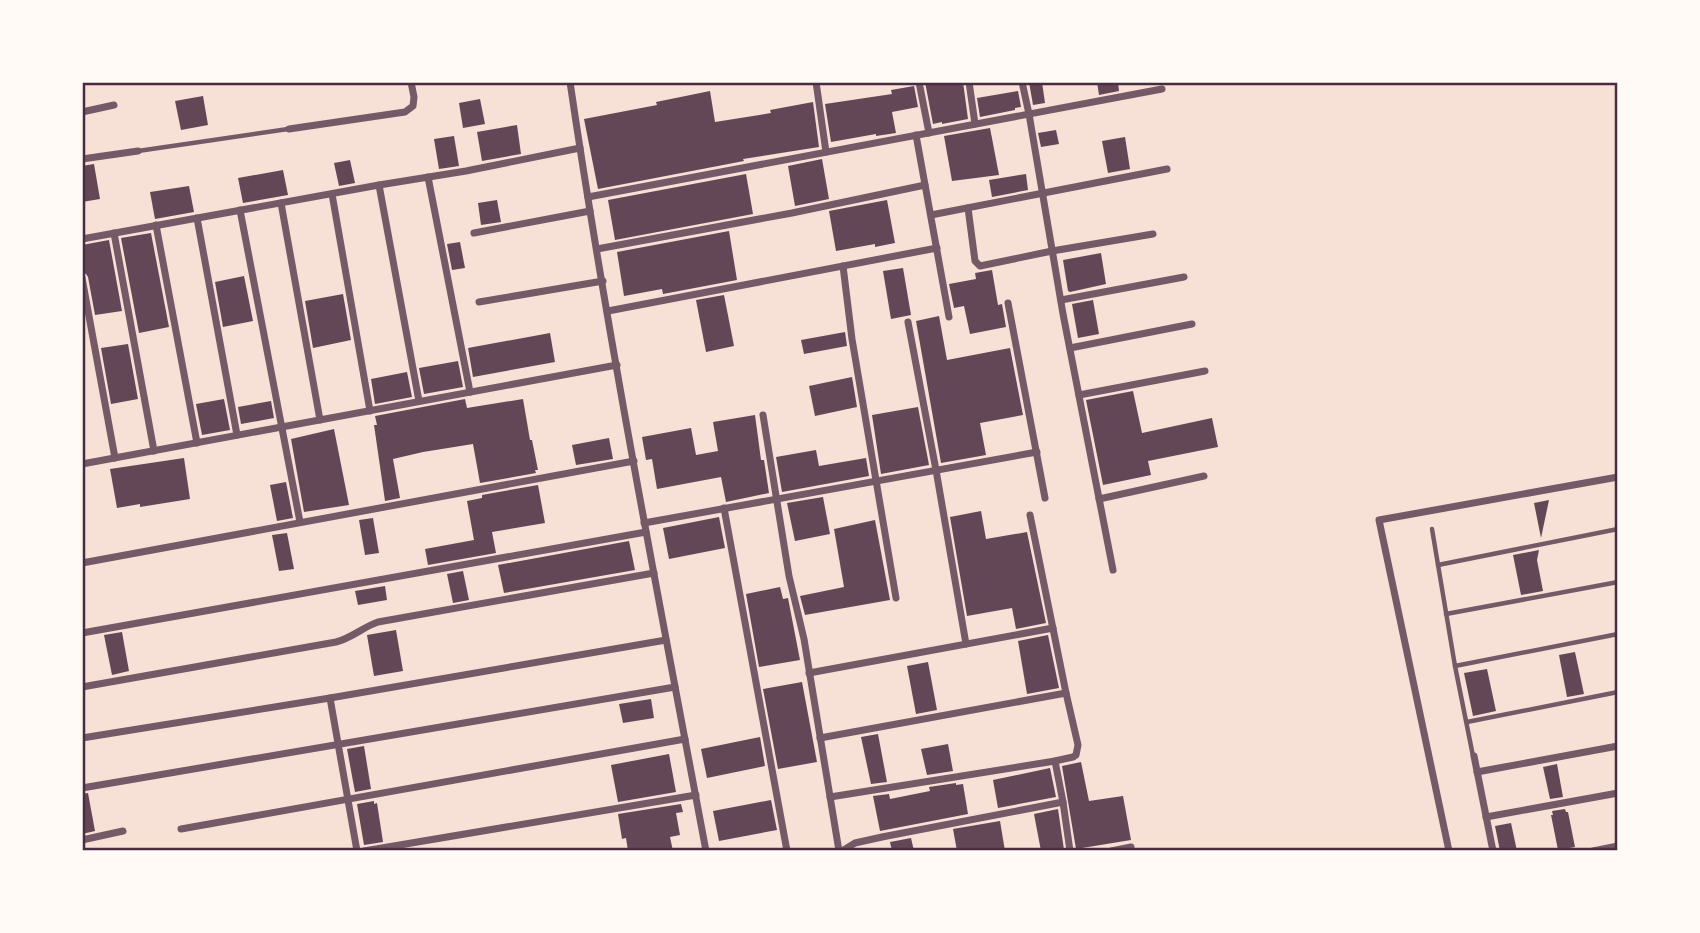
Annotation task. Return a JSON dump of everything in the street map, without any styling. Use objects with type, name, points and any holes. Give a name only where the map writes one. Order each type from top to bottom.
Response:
[{"type":"street","points":[[289,129],[405,112],[413,106],[411,82]]},
{"type":"street","points":[[570,82],[644,523],[706,851]]},
{"type":"street","points":[[816,82],[826,152]]},
{"type":"street","points":[[919,82],[929,133]]},
{"type":"street","points":[[969,82],[975,124]]},
{"type":"street","points":[[1022,82],[1113,570]]},
{"type":"street","points":[[588,197],[1162,89]]},
{"type":"street","points":[[82,112],[114,105]]},
{"type":"street","points":[[916,135],[949,317]]},
{"type":"street","points":[[82,239],[466,171],[580,148]]},
{"type":"street","points":[[82,159],[138,151]]},
{"type":"street","points":[[931,215],[1167,169]]},
{"type":"street","points":[[428,177],[470,392]]},
{"type":"street","points":[[379,185],[419,401]]},
{"type":"street","points":[[597,249],[925,185]]},
{"type":"street","points":[[332,194],[370,411]]},
{"type":"street","points":[[281,203],[320,420]]},
{"type":"street","points":[[968,208],[975,261],[980,266],[1153,234]]},
{"type":"street","points":[[240,210],[300,522]]},
{"type":"street","points":[[474,233],[590,211]]},
{"type":"street","points":[[197,218],[237,435]]},
{"type":"street","points":[[156,226],[197,443]]},
{"type":"street","points":[[114,233],[154,451]]},
{"type":"street","points":[[608,311],[937,248]]},
{"type":"street","points":[[843,267],[852,339],[895,598]]},
{"type":"street","points":[[1061,300],[1184,277]]},
{"type":"street","points":[[82,278],[115,458]]},
{"type":"street","points":[[479,302],[603,281]]},
{"type":"street","points":[[1008,303],[1045,498]]},
{"type":"street","points":[[908,322],[966,644]]},
{"type":"street","points":[[1070,348],[1192,324]]},
{"type":"street","points":[[82,464],[617,365]]},
{"type":"street","points":[[1079,395],[1205,371]]},
{"type":"street","points":[[763,415],[789,576],[804,639],[840,851],[855,843],[882,837],[1063,802]]},
{"type":"street","points":[[644,523],[1037,452]]},
{"type":"street","points":[[82,563],[634,461]]},
{"type":"street","points":[[1099,499],[1204,476]]},
{"type":"street","points":[[1449,851],[1379,520],[1618,477]]},
{"type":"street","points":[[724,508],[787,851]]},
{"type":"street","points":[[830,797],[1055,761],[1076,755],[1078,745],[1030,515]]},
{"type":"street","points":[[82,633],[646,532]]},
{"type":"street","points":[[82,687],[336,642],[378,622],[654,573]]},
{"type":"street","points":[[809,673],[1053,628]]},
{"type":"street","points":[[82,738],[666,640]]},
{"type":"street","points":[[82,788],[675,687]]},
{"type":"street","points":[[820,738],[1066,693]]},
{"type":"street","points":[[330,698],[357,851]]},
{"type":"street","points":[[180,829],[685,739]]},
{"type":"street","points":[[1477,772],[1618,746]]},
{"type":"street","points":[[1474,757],[1493,851]]},
{"type":"street","points":[[1055,761],[1070,851]]},
{"type":"street","points":[[1486,817],[1618,793]]},
{"type":"street","points":[[364,851],[696,796]]},
{"type":"street","points":[[82,839],[123,831]]},
{"type":"street","points":[[1593,851],[1618,846]]},
{"type":"street","points":[[1111,851],[1131,847]]},
{"type":"lane","points":[[138,151],[289,129]]},
{"type":"lane","points":[[1432,529],[1455,666],[1474,757]]},
{"type":"lane","points":[[1438,565],[1618,529]]},
{"type":"lane","points":[[1446,614],[1618,582]]},
{"type":"lane","points":[[1455,666],[1618,634]]},
{"type":"lane","points":[[1466,722],[1618,692]]},
{"type":"building","points":[[925,82],[963,82],[968,119],[933,124]]},
{"type":"building","points":[[1029,82],[1042,82],[1045,103],[1033,105]]},
{"type":"building","points":[[1097,82],[1118,82],[1119,91],[1099,95]]},
{"type":"building","points":[[914,86],[918,107],[892,112],[896,133],[831,142],[825,104],[892,94],[891,90]]},
{"type":"building","points":[[710,91],[715,122],[771,113],[770,110],[813,102],[819,147],[743,159],[744,161],[598,189],[584,119],[657,105],[656,102]]},
{"type":"building","points":[[1018,91],[1021,107],[980,117],[977,98]]},
{"type":"building","points":[[203,96],[208,125],[181,130],[175,101]]},
{"type":"building","points":[[480,99],[485,124],[463,128],[459,103]]},
{"type":"building","points":[[517,125],[521,154],[482,161],[477,132]]},
{"type":"building","points":[[990,128],[999,175],[952,181],[944,136]]},
{"type":"building","points":[[1056,130],[1059,144],[1041,147],[1038,133]]},
{"type":"building","points":[[454,136],[459,166],[439,169],[434,139]]},
{"type":"building","points":[[1125,137],[1130,169],[1108,173],[1102,141]]},
{"type":"building","points":[[822,159],[829,199],[795,206],[788,166]]},
{"type":"building","points":[[350,160],[355,183],[339,186],[334,163]]},
{"type":"building","points":[[94,164],[100,199],[82,202],[82,166]]},
{"type":"building","points":[[283,170],[288,195],[243,203],[238,178]]},
{"type":"building","points":[[746,174],[753,214],[615,240],[608,200]]},
{"type":"building","points":[[1026,174],[1028,190],[992,197],[989,180]]},
{"type":"building","points":[[189,186],[194,212],[155,219],[150,192]]},
{"type":"building","points":[[497,200],[501,222],[481,225],[478,203]]},
{"type":"building","points":[[887,200],[895,243],[836,251],[829,211]]},
{"type":"building","points":[[729,231],[737,280],[663,294],[662,289],[624,296],[617,252]]},
{"type":"building","points":[[151,233],[169,327],[139,333],[121,238]]},
{"type":"building","points":[[109,240],[122,311],[95,315],[88,277],[82,272],[82,245]]},
{"type":"building","points":[[460,242],[465,268],[452,270],[447,244]]},
{"type":"building","points":[[1101,253],[1106,284],[1068,291],[1063,260]]},
{"type":"building","points":[[903,268],[911,315],[891,319],[883,271]]},
{"type":"building","points":[[992,270],[998,305],[1002,304],[1006,327],[970,334],[964,306],[954,308],[949,284],[976,279],[975,273]]},
{"type":"building","points":[[244,276],[253,321],[223,327],[215,282]]},
{"type":"building","points":[[343,294],[351,340],[313,348],[305,301]]},
{"type":"building","points":[[724,295],[734,346],[706,352],[696,300]]},
{"type":"building","points":[[1093,300],[1099,334],[1078,338],[1072,304]]},
{"type":"building","points":[[939,316],[947,360],[1010,348],[1023,415],[980,423],[986,455],[941,463],[916,321]]},
{"type":"building","points":[[845,332],[847,346],[804,354],[801,340]]},
{"type":"building","points":[[550,333],[555,362],[473,377],[468,348]]},
{"type":"building","points":[[128,344],[138,399],[111,404],[101,348]]},
{"type":"building","points":[[458,361],[463,387],[424,394],[419,368]]},
{"type":"building","points":[[407,372],[412,397],[375,404],[371,379]]},
{"type":"building","points":[[852,377],[857,407],[815,416],[809,386]]},
{"type":"building","points":[[1133,391],[1142,433],[1212,418],[1218,447],[1148,461],[1151,475],[1103,485],[1086,400]]},
{"type":"building","points":[[224,399],[230,430],[202,435],[196,404]]},
{"type":"building","points":[[465,399],[467,408],[523,399],[538,470],[535,470],[536,473],[480,483],[473,444],[423,452],[393,459],[400,498],[385,501],[375,416]]},
{"type":"building","points":[[271,401],[274,418],[241,424],[238,407]]},
{"type":"building","points":[[918,407],[929,465],[881,474],[872,415]]},
{"type":"building","points":[[755,415],[769,493],[726,502],[721,477],[657,489],[652,459],[646,460],[642,437],[691,428],[696,455],[718,451],[713,422]]},
{"type":"building","points":[[334,429],[349,505],[304,512],[291,439]]},
{"type":"building","points":[[609,438],[613,459],[576,465],[572,445]]},
{"type":"building","points":[[816,450],[819,466],[866,458],[869,476],[782,492],[776,457]]},
{"type":"building","points":[[184,458],[190,499],[117,508],[110,469]]},
{"type":"building","points":[[286,482],[293,518],[277,521],[270,485]]},
{"type":"building","points":[[538,485],[545,523],[492,532],[496,553],[428,565],[425,549],[474,540],[467,501],[482,498],[482,495]]},
{"type":"building","points":[[823,497],[830,534],[795,541],[787,503]]},
{"type":"building","points":[[1549,500],[1541,538],[1534,503]]},
{"type":"building","points":[[981,511],[986,539],[1027,532],[1046,623],[1016,629],[1012,608],[967,616],[950,517]]},
{"type":"building","points":[[719,517],[725,548],[669,559],[663,528]]},
{"type":"building","points":[[373,518],[379,553],[365,555],[359,520]]},
{"type":"building","points":[[875,520],[890,600],[805,615],[800,596],[844,587],[834,529]]},
{"type":"building","points":[[287,533],[294,569],[279,571],[272,535]]},
{"type":"building","points":[[629,541],[635,570],[504,593],[498,565]]},
{"type":"building","points":[[1539,550],[1537,560],[1543,591],[1521,595],[1513,555]]},
{"type":"building","points":[[463,571],[469,600],[453,603],[447,574]]},
{"type":"building","points":[[385,586],[387,600],[358,605],[355,591]]},
{"type":"building","points":[[780,587],[783,599],[788,598],[800,660],[759,667],[746,594]]},
{"type":"building","points":[[396,630],[403,671],[374,676],[367,635]]},
{"type":"building","points":[[122,632],[129,671],[112,675],[104,635]]},
{"type":"building","points":[[1048,635],[1059,688],[1027,694],[1018,641]]},
{"type":"building","points":[[1575,652],[1584,694],[1567,697],[1559,655]]},
{"type":"building","points":[[928,662],[937,710],[916,714],[907,666]]},
{"type":"building","points":[[1487,669],[1496,711],[1473,716],[1464,673]]},
{"type":"building","points":[[802,682],[817,762],[778,769],[763,689]]},
{"type":"building","points":[[651,699],[654,718],[623,723],[619,704]]},
{"type":"building","points":[[878,734],[887,782],[871,784],[861,737]]},
{"type":"building","points":[[760,737],[765,766],[707,778],[701,749]]},
{"type":"building","points":[[948,744],[953,771],[927,775],[921,749]]},
{"type":"building","points":[[364,746],[371,789],[355,792],[347,749]]},
{"type":"building","points":[[669,754],[676,792],[618,802],[611,765]]},
{"type":"building","points":[[1081,762],[1089,801],[1123,796],[1131,840],[1076,849],[1062,766]]},
{"type":"building","points":[[1557,764],[1563,797],[1550,799],[1543,767]]},
{"type":"building","points":[[1050,768],[1056,797],[998,808],[993,780]]},
{"type":"building","points":[[963,784],[968,814],[880,831],[873,796],[889,794],[890,799],[930,791],[929,787]]},
{"type":"building","points":[[88,793],[95,831],[82,834],[82,794]]},
{"type":"building","points":[[771,800],[777,830],[719,841],[713,811]]},
{"type":"building","points":[[374,801],[374,804],[377,803],[383,842],[364,845],[357,804]]},
{"type":"building","points":[[681,804],[683,812],[676,813],[680,835],[670,837],[673,851],[628,851],[626,838],[622,839],[618,814]]},
{"type":"building","points":[[1058,809],[1064,850],[1041,851],[1034,814]]},
{"type":"building","points":[[1565,809],[1568,812],[1575,847],[1558,850],[1551,815],[1552,811]]},
{"type":"building","points":[[1000,821],[1005,851],[957,851],[953,829]]},
{"type":"building","points":[[1511,823],[1517,851],[1500,851],[1495,826]]},
{"type":"building","points":[[911,838],[914,851],[892,851],[890,842]]}]
